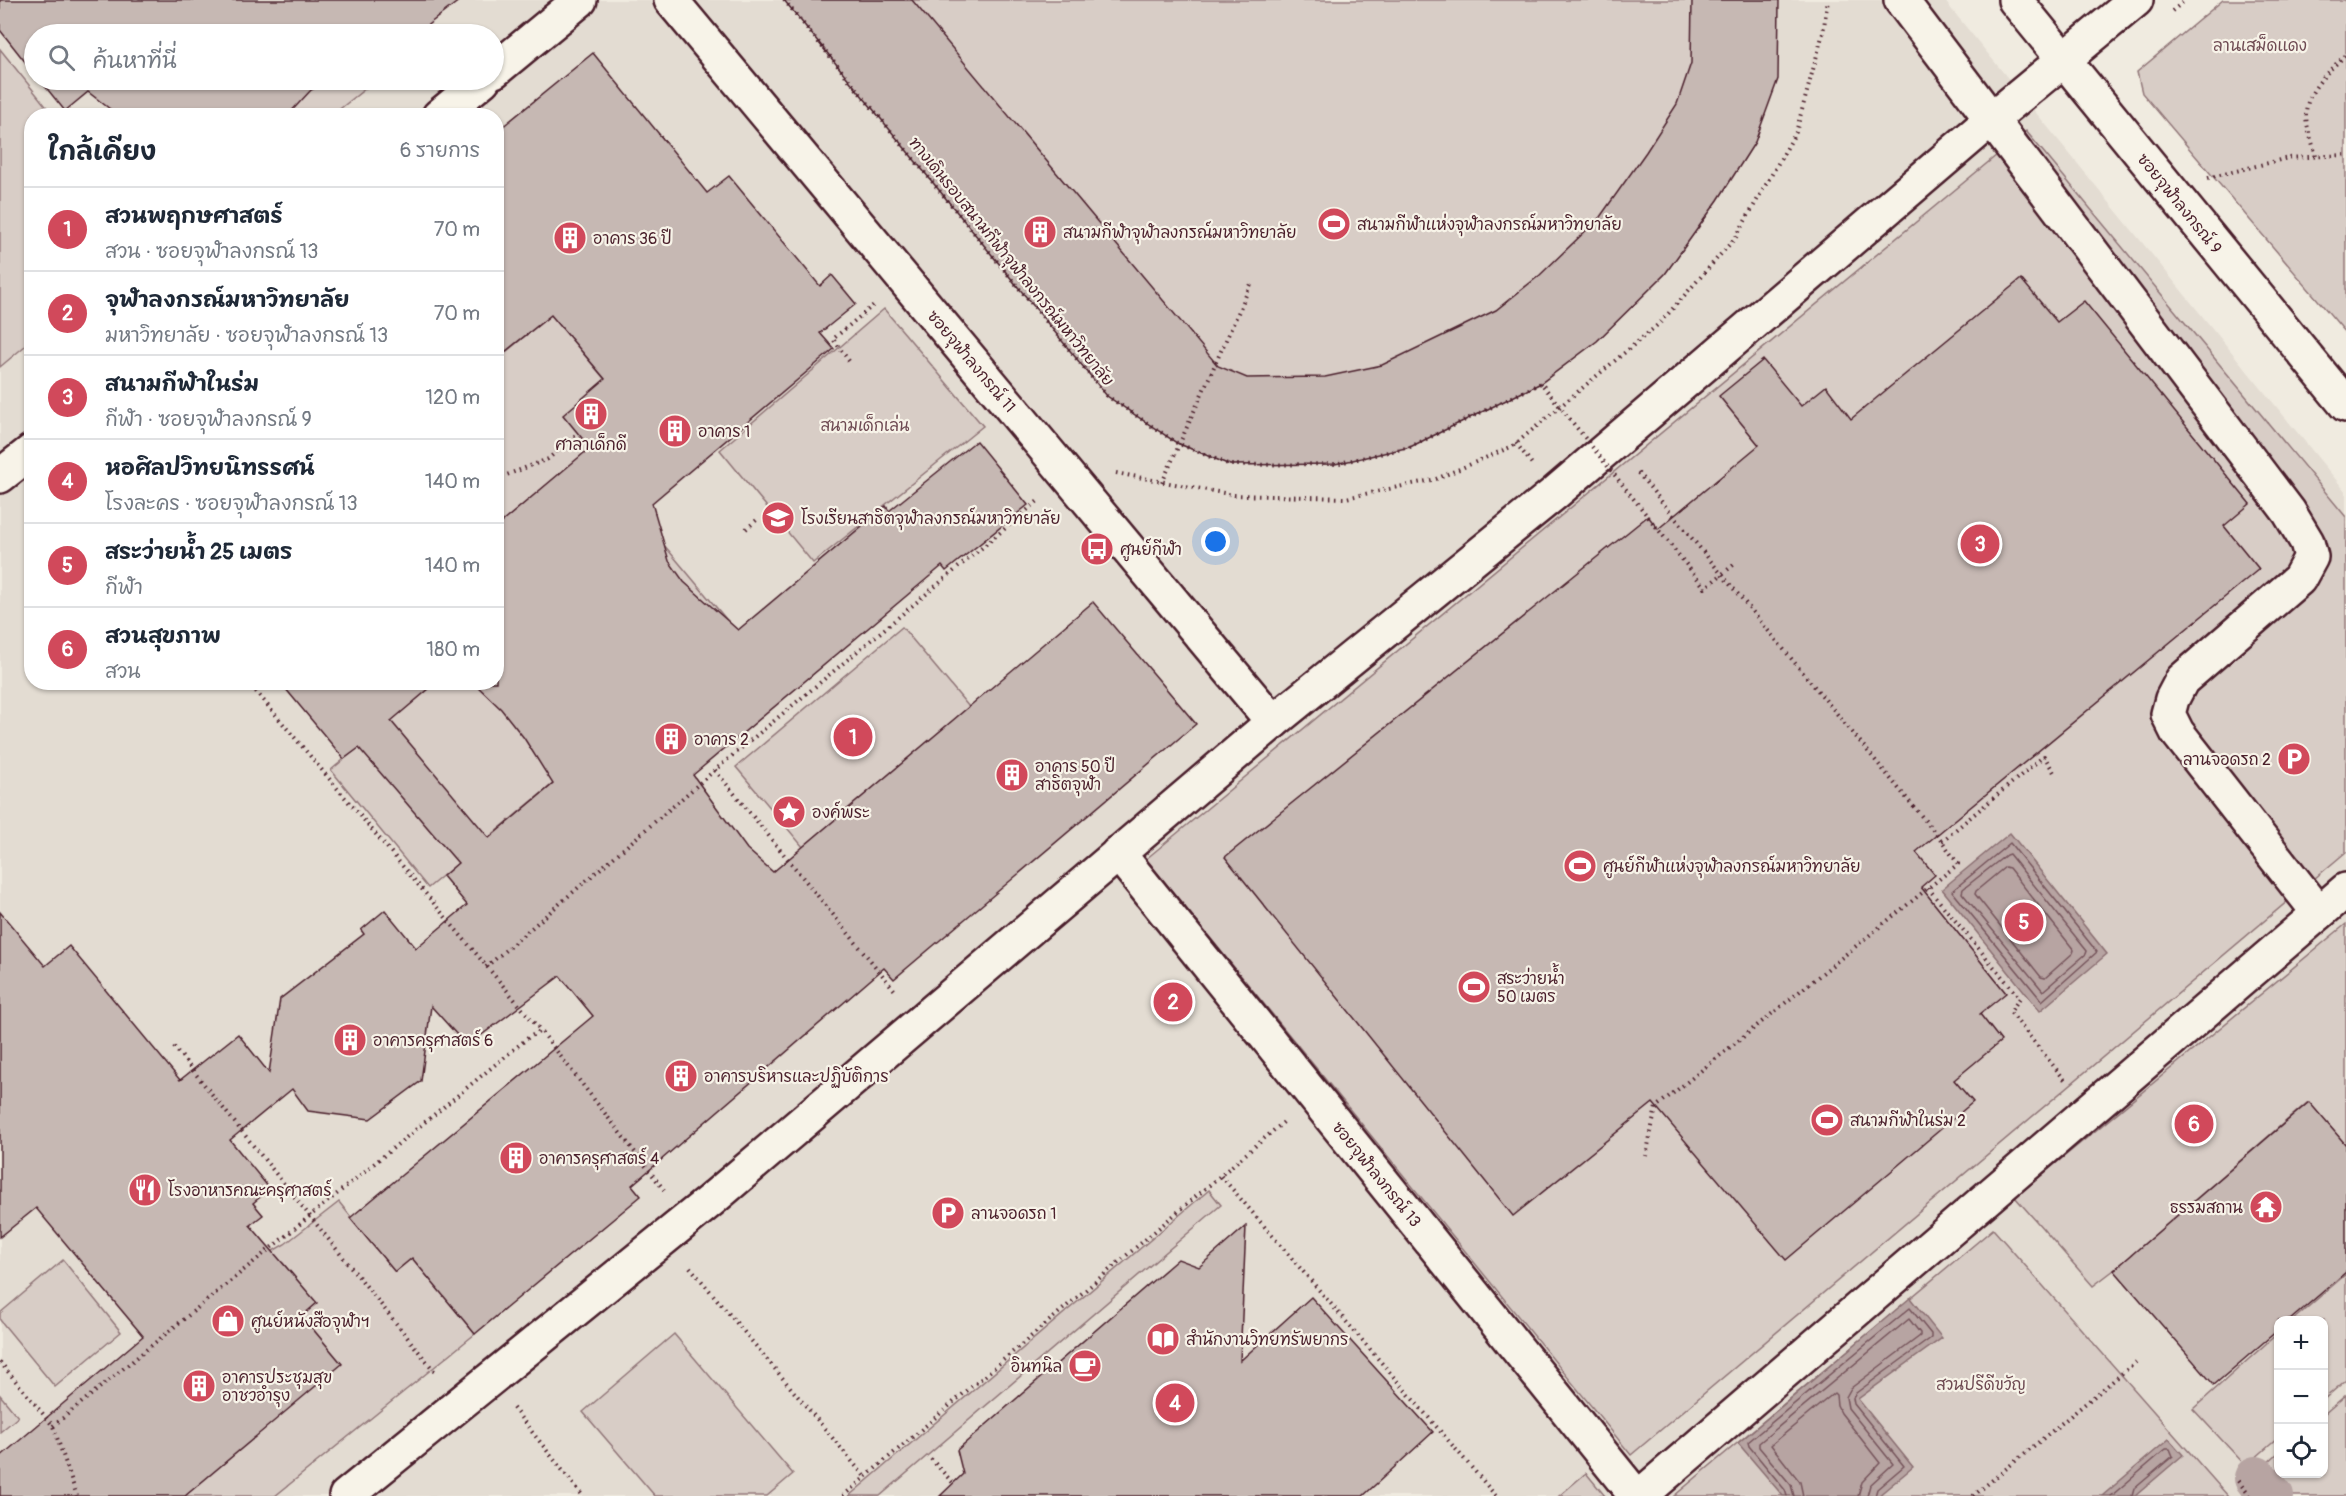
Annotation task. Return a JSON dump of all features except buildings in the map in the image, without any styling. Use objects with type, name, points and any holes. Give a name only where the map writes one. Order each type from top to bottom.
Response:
[{"type":"street","points":[[504,63],[580,0]]},
{"type":"street","name":"ซอยจุฬาลงกรณ์ 11","points":[[670,0],[1273,722]]},
{"type":"street","points":[[1901,0],[2289,512],[2307,542],[2311,557],[2299,579],[2182,680],[2172,699],[2168,714],[2177,732],[2319,913]]},
{"type":"street","name":"ซอยจุฬาลงกรณ์ 9","points":[[2015,0],[2346,405]]},
{"type":"street","points":[[346,1496],[688,1219],[1273,722],[1555,493],[1992,119],[2136,0]]},
{"type":"street","points":[[449,108],[471,90]]},
{"type":"street","points":[[0,477],[24,458]]},
{"type":"street","name":"ซอยจุฬาลงกรณ์ 13","points":[[1118,853],[1638,1496]]},
{"type":"street","points":[[1638,1496],[2346,890]]},
{"type":"path","name":"ทางเดินรอบสนามกีฬาจุฬาลงกรณ์มหาวิทยาลัย","points":[[784,0],[1107,396],[1177,443],[1230,465],[1335,464],[1410,447],[1541,383],[1705,588],[1736,563]]},
{"type":"path","points":[[1112,471],[1162,483],[1234,495],[1346,498],[1436,478],[1513,446],[1660,323],[1736,237],[1796,132],[1823,33],[1828,0]]},
{"type":"path","points":[[2316,156],[2306,111],[2310,97],[2330,69],[2346,55]]},
{"type":"path","points":[[2168,188],[2288,158],[2346,155]]},
{"type":"path","points":[[1162,483],[1251,284]]},
{"type":"path","points":[[849,361],[833,339],[879,300]]},
{"type":"path","points":[[504,476],[548,459],[578,433]]},
{"type":"path","points":[[1631,465],[1942,841],[1958,864],[1656,1107],[1646,1156]]},
{"type":"path","points":[[486,968],[715,770],[1044,497]]},
{"type":"path","points":[[746,529],[759,518]]},
{"type":"path","points":[[255,690],[541,1031],[688,1219]]},
{"type":"path","points":[[1942,841],[2044,756],[2055,774]]},
{"type":"path","points":[[715,770],[904,1000]]},
{"type":"path","points":[[1928,888],[2020,999],[2010,1012],[2068,1083]]},
{"type":"path","points":[[53,1426],[310,1214],[529,1037],[541,1031]]},
{"type":"path","points":[[174,1047],[460,1404]]},
{"type":"path","points":[[843,1496],[1314,1096]]},
{"type":"path","points":[[1221,1175],[1496,1496]]},
{"type":"path","points":[[684,1260],[865,1477]]},
{"type":"path","points":[[0,1362],[53,1426],[77,1496]]},
{"type":"path","points":[[1973,1496],[2136,1362]]},
{"type":"path","points":[[511,1405],[584,1496]]},
{"type":"path","points":[[931,1459],[953,1483]]},
{"type":"path","points":[[2238,1481],[2250,1496]]},
{"type":"shaded area","points":[[0,0],[1944,0],[2346,492],[2346,1496],[0,1496]]},
{"type":"green space","name":"สนามกีฬาแห่งจุฬาลงกรณ์มหาวิทยาลัย","points":[[784,0],[1778,0],[1755,142],[1718,200],[1665,274],[1597,341],[1541,383],[1410,447],[1230,465],[1177,443],[1107,396]]},
{"type":"green space","name":"ลานเสม็ดแดง","points":[[2223,0],[2346,0],[2346,333],[2142,93],[2137,72]]},
{"type":"green space","points":[[0,49],[24,79],[24,90],[33,90],[47,108],[24,108],[24,347],[0,367]]},
{"type":"green space","points":[[95,90],[364,90],[341,108],[110,108]]},
{"type":"green space","points":[[2026,131],[2346,517],[2346,852],[1631,1455],[1146,859]]},
{"type":"green space","name":"สนามเด็กเล่น","points":[[884,309],[983,426],[813,563],[720,450]]},
{"type":"green space","points":[[551,315],[633,413],[504,521],[504,353]]},
{"type":"green space","points":[[638,514],[736,631],[428,888],[331,770],[428,690],[504,690],[504,673]]},
{"type":"green space","points":[[902,627],[969,707],[803,847],[736,767]]},
{"type":"green space","points":[[2346,924],[2346,1145],[2308,1102],[2093,1286],[2015,1197]]},
{"type":"green space","points":[[1209,1190],[1221,1205],[880,1496],[849,1496]]},
{"type":"green space","points":[[339,1202],[395,1272],[412,1258],[475,1334],[275,1496],[185,1496],[302,1316],[316,1304],[283,1263],[256,1261],[285,1244]]},
{"type":"green space","name":"สวนปรีดีขวัญ","points":[[1993,1229],[2228,1496],[1674,1496]]},
{"type":"green space","points":[[63,1260],[121,1332],[55,1387],[0,1320],[0,1313]]},
{"type":"green space","points":[[2346,1274],[2346,1380],[2328,1396],[2328,1316],[2298,1316]]},
{"type":"green space","points":[[674,1334],[793,1474],[767,1496],[655,1496],[583,1412]]},
{"type":"green space","points":[[2274,1337],[2274,1442],[2246,1466],[2193,1409]]},
{"type":"green space","points":[[0,1395],[18,1417],[0,1432]]},
{"type":"green space","points":[[2346,1395],[2346,1496],[2293,1496],[2278,1478],[2328,1478],[2328,1411]]},
{"type":"green space","points":[[2274,1457],[2274,1473],[2266,1464]]},
{"type":"green space","points":[[1586,1473],[1605,1496],[1559,1496]]},
{"type":"water","points":[[2010,833],[2107,954],[2040,1011],[1942,889]]},
{"type":"water","points":[[1910,1298],[1942,1338],[1858,1399],[1913,1467],[1878,1496],[1783,1496],[1738,1443]]},
{"type":"water","points":[[2169,1439],[2183,1455],[2135,1496],[2102,1496]]},
{"type":"waterway","points":[[2256,1478],[2272,1496]]},
{"type":"place","name":"สนามกีฬาแห่งจุฬาลงกรณ์มหาวิทยาลัย","points":[[1334,224]]},
{"type":"place","name":"สนามกีฬาจุฬาลงกรณ์มหาวิทยาลัย","points":[[1040,232]]},
{"type":"place","name":"อาคาร 36 ปี","points":[[570,238]]},
{"type":"place","name":"ศาลาเด็กดี","points":[[591,414]]},
{"type":"place","name":"อาคาร 1","points":[[675,431]]},
{"type":"place","name":"โรงเรียนสาธิตจุฬาลงกรณ์มหาวิทยาลัย","points":[[778,518]]},
{"type":"place","name":"สนามกีฬาในร่ม","points":[[1980,544]]},
{"type":"place","name":"ศูนย์กีฬา","points":[[1097,549]]},
{"type":"place","name":"สวนพฤกษศาสตร์","points":[[853,737]]},
{"type":"place","name":"อาคาร 2","points":[[671,739]]},
{"type":"place","name":"ลานจอดรถ 2","points":[[2294,759]]},
{"type":"place","name":"อาคาร 50 ปี สาธิตจุฬา","points":[[1012,775]]},
{"type":"place","name":"องค์พระ","points":[[789,812]]},
{"type":"place","name":"ศูนย์กีฬาแห่งจุฬาลงกรณ์มหาวิทยาลัย","points":[[1580,866]]},
{"type":"place","name":"สระว่ายน้ำ 25 เมตร","points":[[2024,922]]},
{"type":"place","name":"สระว่ายน้ำ 50 เมตร","points":[[1474,987]]},
{"type":"place","name":"จุฬาลงกรณ์มหาวิทยาลัย","points":[[1173,1002]]},
{"type":"place","name":"อาคารครุศาสตร์ 6","points":[[350,1040]]},
{"type":"place","name":"อาคารบริหารและปฏิบัติการ","points":[[681,1076]]},
{"type":"place","name":"สนามกีฬาในร่ม 2","points":[[1827,1120]]},
{"type":"place","name":"สวนสุขภาพ","points":[[2194,1124]]},
{"type":"place","name":"อาคารครุศาสตร์ 4","points":[[516,1158]]},
{"type":"place","name":"โรงอาหารคณะครุศาสตร์","points":[[145,1190]]},
{"type":"place","name":"ธรรมสถาน","points":[[2266,1207]]},
{"type":"place","name":"ลานจอดรถ 1","points":[[948,1213]]},
{"type":"place","name":"ศูนย์หนังสือจุฬาฯ","points":[[228,1321]]},
{"type":"place","name":"สำนักงานวิทยทรัพยากร","points":[[1163,1339]]},
{"type":"place","name":"อินทนิล","points":[[1085,1366]]},
{"type":"place","name":"อาคารประชุมสุข อาชวอำรุง","points":[[199,1386]]},
{"type":"place","name":"หอศิลปวิทยนิทรรศน์","points":[[1175,1403]]}]
